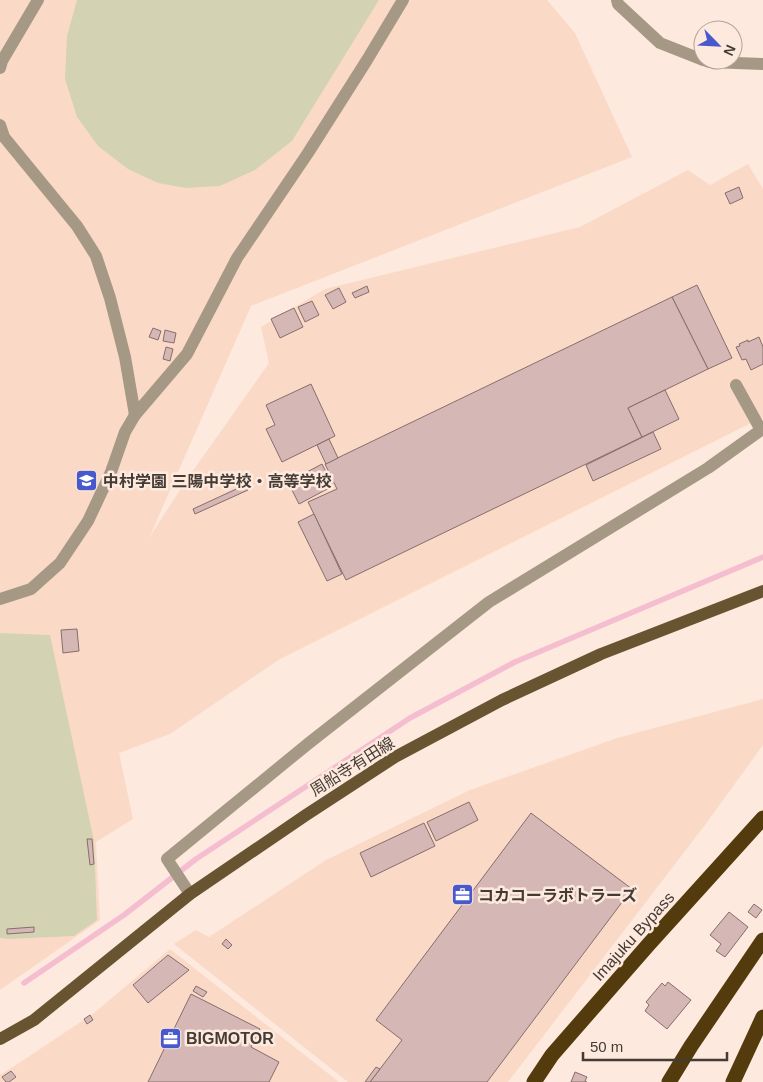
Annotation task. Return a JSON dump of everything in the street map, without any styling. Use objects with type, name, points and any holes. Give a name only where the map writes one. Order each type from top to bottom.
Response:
[{"type":"highway","name":"Imajuku Bypass","points":[[534,1082],[552,1055],[763,818]]},
{"type":"highway","points":[[669,1082],[691,1046],[763,940]]},
{"type":"highway","points":[[733,1082],[763,1017]]},
{"type":"main road","name":"周船寺有田線","points":[[0,1039],[34,1020],[190,894],[395,757],[502,700],[601,654],[763,591]]},
{"type":"lane","points":[[0,68],[2,61],[38,0]]},
{"type":"lane","points":[[0,599],[31,589],[60,564],[88,521],[111,472],[125,432],[135,415],[187,354],[237,258],[313,146],[403,0]]},
{"type":"lane","points":[[617,0],[618,4],[660,43],[693,56]]},
{"type":"lane","points":[[743,63],[763,64]]},
{"type":"lane","points":[[0,125],[4,137],[77,226],[96,256],[110,298],[125,357],[135,415]]},
{"type":"lane","points":[[190,894],[167,859],[309,743],[489,602],[708,468],[761,430],[736,385]]},
{"type":"shaded area","points":[[0,0],[547,0],[575,33],[632,157],[251,306],[149,538],[185,482],[269,363],[261,327],[325,289],[580,227],[688,170],[710,185],[748,164],[763,189],[763,417],[280,659],[170,734],[119,753],[133,819],[96,842],[100,920],[0,990]]},
{"type":"shaded area","name":"コカコーラボトラーズ","points":[[763,699],[763,745],[705,825],[508,1082],[348,1082],[174,944],[196,930],[209,937],[326,860],[470,790],[617,738]]},
{"type":"shaded area","name":"BIGMOTOR","points":[[170,949],[339,1082],[0,1082],[0,1075],[94,1013]]},
{"type":"green space","points":[[77,0],[379,0],[292,141],[255,170],[220,186],[186,188],[158,183],[128,169],[98,146],[77,117],[65,79],[67,36]]},
{"type":"green space","points":[[0,633],[50,635],[94,841],[97,920],[74,936],[0,938]]},
{"type":"building","points":[[739,187],[743,198],[730,204],[725,193]]},
{"type":"building","points":[[697,285],[732,358],[708,369],[672,297]]},
{"type":"building","points":[[367,286],[369,292],[355,298],[352,293]]},
{"type":"building","points":[[339,288],[346,302],[333,309],[325,295]]},
{"type":"building","points":[[672,297],[708,369],[628,408],[642,437],[346,580],[308,502],[337,489],[325,464]]},
{"type":"building","points":[[312,301],[319,315],[305,322],[298,307]]},
{"type":"building","points":[[294,308],[303,327],[280,338],[271,319]]},
{"type":"building","points":[[153,328],[161,331],[158,340],[149,337]]},
{"type":"building","points":[[165,330],[176,333],[174,343],[163,341]]},
{"type":"building","points":[[759,337],[763,347],[763,364],[751,370],[746,359],[742,360],[736,347],[748,340],[748,342]]},
{"type":"building","points":[[166,347],[173,349],[170,361],[163,359]]},
{"type":"building","points":[[311,384],[335,436],[282,462],[266,429],[275,425],[266,405]]},
{"type":"building","points":[[665,390],[679,419],[642,437],[628,408]]},
{"type":"building","points":[[653,432],[661,449],[593,481],[586,465]]},
{"type":"building","points":[[329,439],[338,458],[326,464],[317,445]]},
{"type":"building","points":[[322,464],[333,486],[299,504],[288,482]]},
{"type":"building","points":[[245,485],[248,490],[195,514],[193,509]]},
{"type":"building","points":[[314,514],[342,574],[327,581],[298,522]]},
{"type":"building","points":[[77,629],[79,651],[63,653],[61,630]]},
{"type":"building","points":[[469,802],[478,820],[436,841],[427,822]]},
{"type":"building","points":[[531,813],[632,889],[487,1082],[370,1082],[402,1040],[376,1020]]},
{"type":"building","points":[[424,823],[435,846],[371,877],[360,853]]},
{"type":"building","points":[[87,839],[92,839],[94,864],[90,865]]},
{"type":"building","points":[[754,904],[762,910],[756,918],[748,912]]},
{"type":"building","points":[[729,912],[748,927],[725,957],[716,951],[721,944],[710,935]]},
{"type":"building","points":[[34,927],[34,932],[7,934],[7,929]]},
{"type":"building","points":[[226,939],[232,945],[228,949],[222,944]]},
{"type":"building","points":[[168,955],[189,970],[148,1003],[133,985]]},
{"type":"building","points":[[668,982],[691,1000],[667,1029],[645,1011],[649,1005],[646,1002],[662,983],[665,986]]},
{"type":"building","points":[[196,986],[207,992],[203,997],[193,991]]},
{"type":"building","points":[[191,994],[260,1029],[251,1047],[279,1062],[269,1082],[148,1082]]},
{"type":"building","points":[[90,1015],[93,1020],[87,1024],[84,1019]]},
{"type":"building","points":[[376,1067],[380,1069],[370,1082],[365,1082]]},
{"type":"building","points":[[11,1071],[16,1077],[6,1082],[2,1077]]},
{"type":"building","points":[[575,1072],[587,1077],[585,1081],[587,1082],[571,1082]]},
{"type":"waterway","points":[[24,983],[124,915],[196,859],[410,718],[515,662],[763,557]]},
{"type":"place","name":"中村学園 三陽中学校・高等学校","points":[[87,481]]},
{"type":"place","name":"コカコーラボトラーズ","points":[[462,895]]},
{"type":"place","name":"BIGMOTOR","points":[[170,1038]]}]
